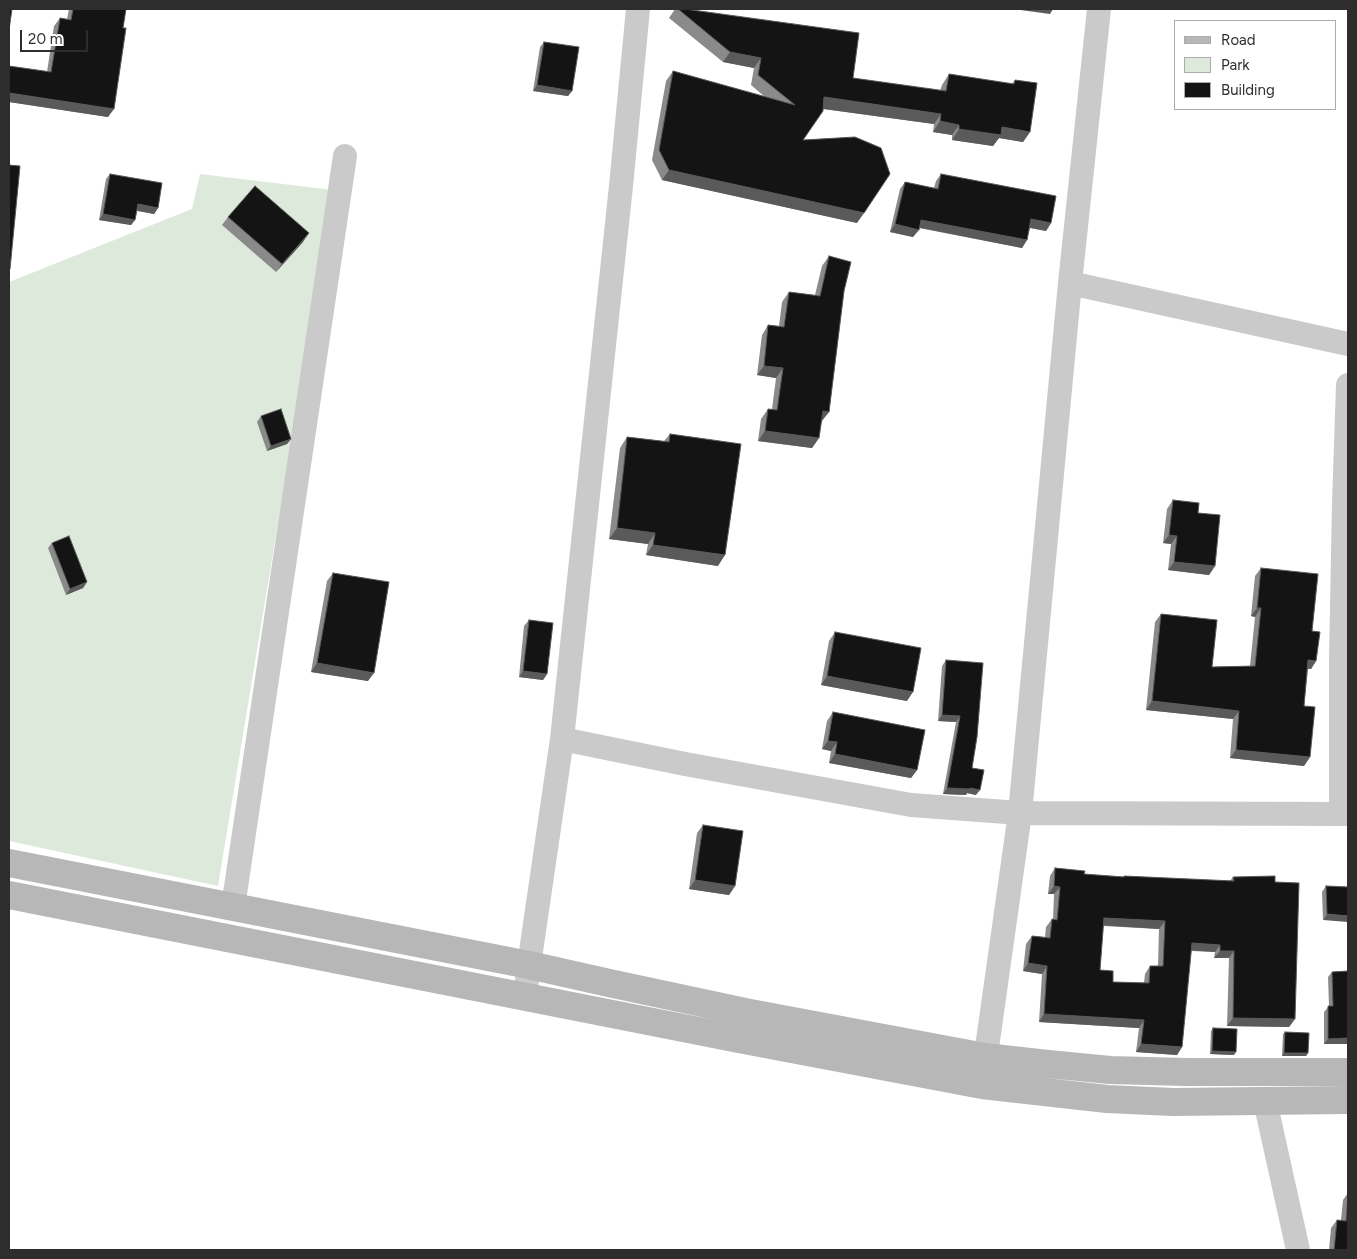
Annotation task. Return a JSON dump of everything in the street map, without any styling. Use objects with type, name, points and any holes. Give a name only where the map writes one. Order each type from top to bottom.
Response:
[{"type":"main road","points":[[9,864],[529,964],[744,1012],[985,1057],[1110,1070],[1348,1072]]},
{"type":"main road","points":[[9,895],[982,1085],[1107,1099],[1173,1102],[1348,1100]]},
{"type":"main road","points":[[739,1039],[744,1012]]},
{"type":"street","points":[[525,996],[562,739],[638,9]]},
{"type":"street","points":[[982,1085],[1020,814],[1070,283],[1099,9]]},
{"type":"street","points":[[233,907],[345,156]]},
{"type":"street","points":[[1070,283],[1348,344]]},
{"type":"street","points":[[562,739],[685,764],[911,805],[1020,814],[1344,814],[1341,650],[1348,385]]},
{"type":"street","points":[[1265,1101],[1298,1250]]},
{"type":"green space","points":[[200,174],[333,190],[218,886],[9,841],[9,282],[192,209]]},
{"type":"building","points":[[9,9],[12,9],[9,30]]},
{"type":"building","points":[[73,9],[126,9],[123,28],[126,28],[114,109],[9,93],[9,66],[51,72],[60,18],[71,20]]},
{"type":"building","points":[[678,9],[859,33],[853,78],[946,91],[949,74],[1014,84],[1015,80],[1037,83],[1030,132],[1002,127],[1001,135],[959,129],[959,125],[940,121],[941,114],[824,97],[823,111],[803,140],[855,137],[881,148],[890,174],[864,213],[669,170],[659,150],[673,71],[795,105],[758,75],[761,58],[730,52]]},
{"type":"building","points":[[544,42],[579,47],[572,91],[537,85]]},
{"type":"building","points":[[9,165],[20,166],[10,269],[9,269]]},
{"type":"building","points":[[110,174],[162,183],[158,208],[138,204],[135,220],[103,214]]},
{"type":"building","points":[[941,174],[1056,196],[1051,223],[1031,219],[1027,240],[921,220],[919,230],[895,224],[905,182],[938,189]]},
{"type":"building","points":[[255,186],[309,233],[282,264],[228,217]]},
{"type":"building","points":[[829,256],[851,262],[844,291],[829,412],[823,411],[819,438],[765,431],[768,409],[777,410],[783,368],[764,366],[768,325],[784,327],[789,292],[820,296]]},
{"type":"building","points":[[281,409],[291,439],[271,446],[261,416]]},
{"type":"building","points":[[670,434],[741,444],[725,555],[653,545],[655,533],[617,528],[627,437],[669,442]]},
{"type":"building","points":[[1173,500],[1199,503],[1198,513],[1220,515],[1215,566],[1174,562],[1177,536],[1169,535]]},
{"type":"building","points":[[69,536],[87,582],[70,589],[52,543]]},
{"type":"building","points":[[1261,568],[1318,574],[1312,631],[1320,632],[1316,661],[1308,660],[1304,706],[1315,707],[1310,757],[1236,750],[1239,711],[1152,701],[1161,614],[1217,620],[1212,667],[1255,666],[1261,608],[1257,608]]},
{"type":"building","points":[[333,573],[389,582],[374,673],[317,663]]},
{"type":"building","points":[[529,620],[553,623],[547,674],[523,671]]},
{"type":"building","points":[[835,632],[921,648],[913,692],[827,676]]},
{"type":"building","points":[[946,660],[983,663],[977,737],[972,768],[984,770],[980,790],[947,788],[960,716],[942,715]]},
{"type":"building","points":[[833,712],[925,730],[917,770],[835,754],[837,742],[828,741]]},
{"type":"building","points":[[703,825],[743,831],[735,886],[695,880]]},
{"type":"building","points":[[1055,868],[1085,871],[1084,874],[1124,877],[1234,881],[1233,877],[1275,876],[1275,882],[1299,883],[1295,1019],[1233,1018],[1234,951],[1220,951],[1220,945],[1192,943],[1182,1047],[1141,1044],[1144,1020],[1044,1014],[1047,966],[1028,963],[1032,936],[1050,938],[1052,919],[1057,920],[1060,887],[1054,886]],"holes":[[[1104,918],[1165,921],[1163,966],[1150,966],[1149,983],[1113,982],[1113,971],[1100,970]]]},
{"type":"building","points":[[1326,886],[1348,887],[1348,916],[1327,914]]},
{"type":"building","points":[[1348,971],[1348,1038],[1328,1039],[1328,1006],[1333,1006],[1332,972]]},
{"type":"building","points":[[1213,1028],[1237,1029],[1236,1052],[1212,1051]]},
{"type":"building","points":[[1285,1032],[1309,1033],[1308,1053],[1284,1053]]},
{"type":"building","points":[[1348,1196],[1348,1250],[1334,1250],[1337,1220],[1346,1221]]}]
